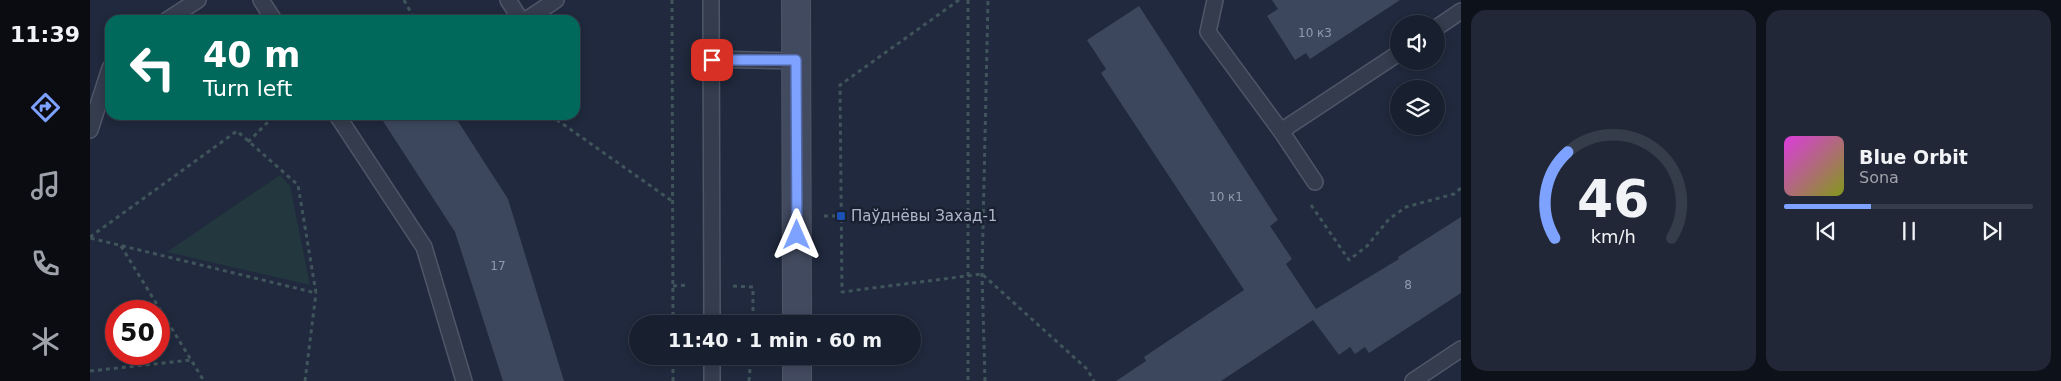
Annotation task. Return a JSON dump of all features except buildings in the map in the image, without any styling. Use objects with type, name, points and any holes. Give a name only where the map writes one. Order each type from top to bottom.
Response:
[{"type":"main road","points":[[796,0],[797,315]]},
{"type":"main road","points":[[797,365],[797,381]]},
{"type":"lane","points":[[175,15],[198,0]]},
{"type":"lane","points":[[261,0],[271,15]]},
{"type":"lane","points":[[508,0],[518,15]]},
{"type":"lane","points":[[534,15],[556,0]]},
{"type":"lane","points":[[711,0],[712,315]]},
{"type":"lane","points":[[1215,0],[1208,32],[1315,182]]},
{"type":"lane","points":[[1445,22],[1461,11]]},
{"type":"lane","points":[[1280,132],[1390,59]]},
{"type":"lane","points":[[712,60],[796,60]]},
{"type":"lane","points":[[90,130],[105,84]]},
{"type":"lane","points":[[340,120],[424,247],[464,381]]},
{"type":"lane","points":[[1413,381],[1461,349]]},
{"type":"lane","points":[[712,365],[712,381]]},
{"type":"path","points":[[404,0],[412,15]]},
{"type":"path","points":[[672,0],[673,315]]},
{"type":"path","points":[[959,0],[840,85],[842,292],[982,274]]},
{"type":"path","points":[[968,0],[968,381]]},
{"type":"path","points":[[985,381],[982,274],[988,0]]},
{"type":"path","points":[[248,142],[270,120]]},
{"type":"path","points":[[557,120],[673,201]]},
{"type":"path","points":[[90,238],[237,132],[298,184],[316,293],[305,381]]},
{"type":"path","points":[[90,238],[316,293]]},
{"type":"path","points":[[121,246],[204,381]]},
{"type":"path","points":[[982,274],[1087,369],[1094,381]]},
{"type":"path","points":[[752,287],[753,315]]},
{"type":"path","points":[[90,371],[191,360]]},
{"type":"path","points":[[673,365],[673,381]]},
{"type":"path","points":[[749,381],[750,365]]},
{"type":"green space","points":[[280,175],[290,186],[310,285],[167,252]]},
{"type":"place","name":"Паўднёвы Захад-1","points":[[841,216]]},
{"type":"route","points":[[712,60],[796,60],[797,235]]}]
